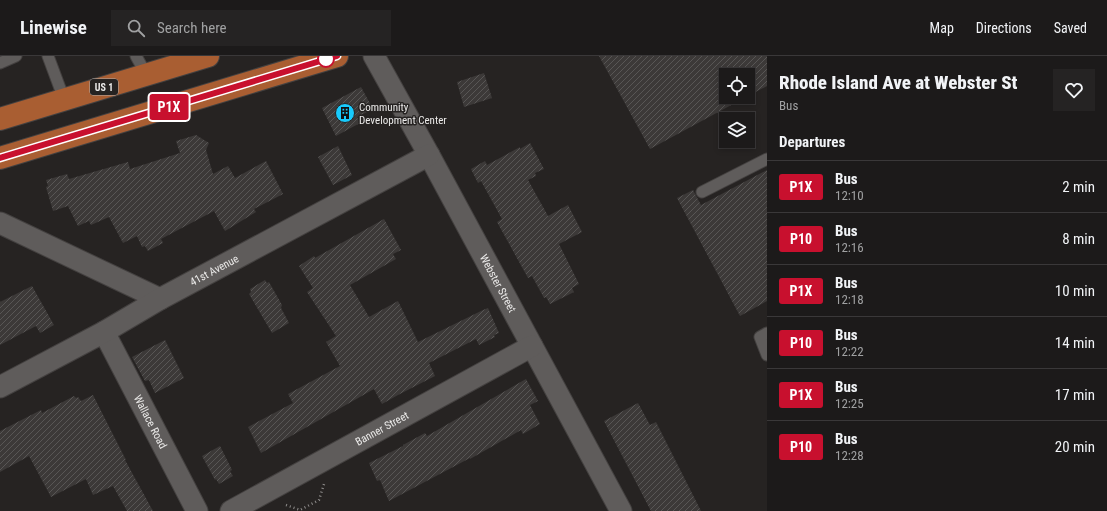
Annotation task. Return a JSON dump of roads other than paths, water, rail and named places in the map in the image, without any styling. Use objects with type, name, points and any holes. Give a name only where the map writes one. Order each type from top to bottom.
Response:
[{"type":"main road","name":"US 1","points":[[0,119],[64,99],[141,65],[208,56]]},
{"type":"main road","points":[[0,158],[337,56]]},
{"type":"street","name":"Webster Street","points":[[374,56],[621,511]]},
{"type":"street","name":"41st Avenue","points":[[0,388],[104,332],[160,299],[429,155]]},
{"type":"street","points":[[0,223],[160,299]]},
{"type":"street","name":"Wallace Road","points":[[104,332],[197,511]]},
{"type":"street","name":"Banner Street","points":[[230,511],[532,346]]},
{"type":"lane","points":[[0,63],[16,56]]},
{"type":"lane","points":[[48,56],[64,99]]},
{"type":"lane","points":[[702,192],[767,159]]},
{"type":"lane","points":[[767,333],[760,337],[767,355]]},
{"type":"place","name":"Community Development Center","points":[[345,113]]}]
